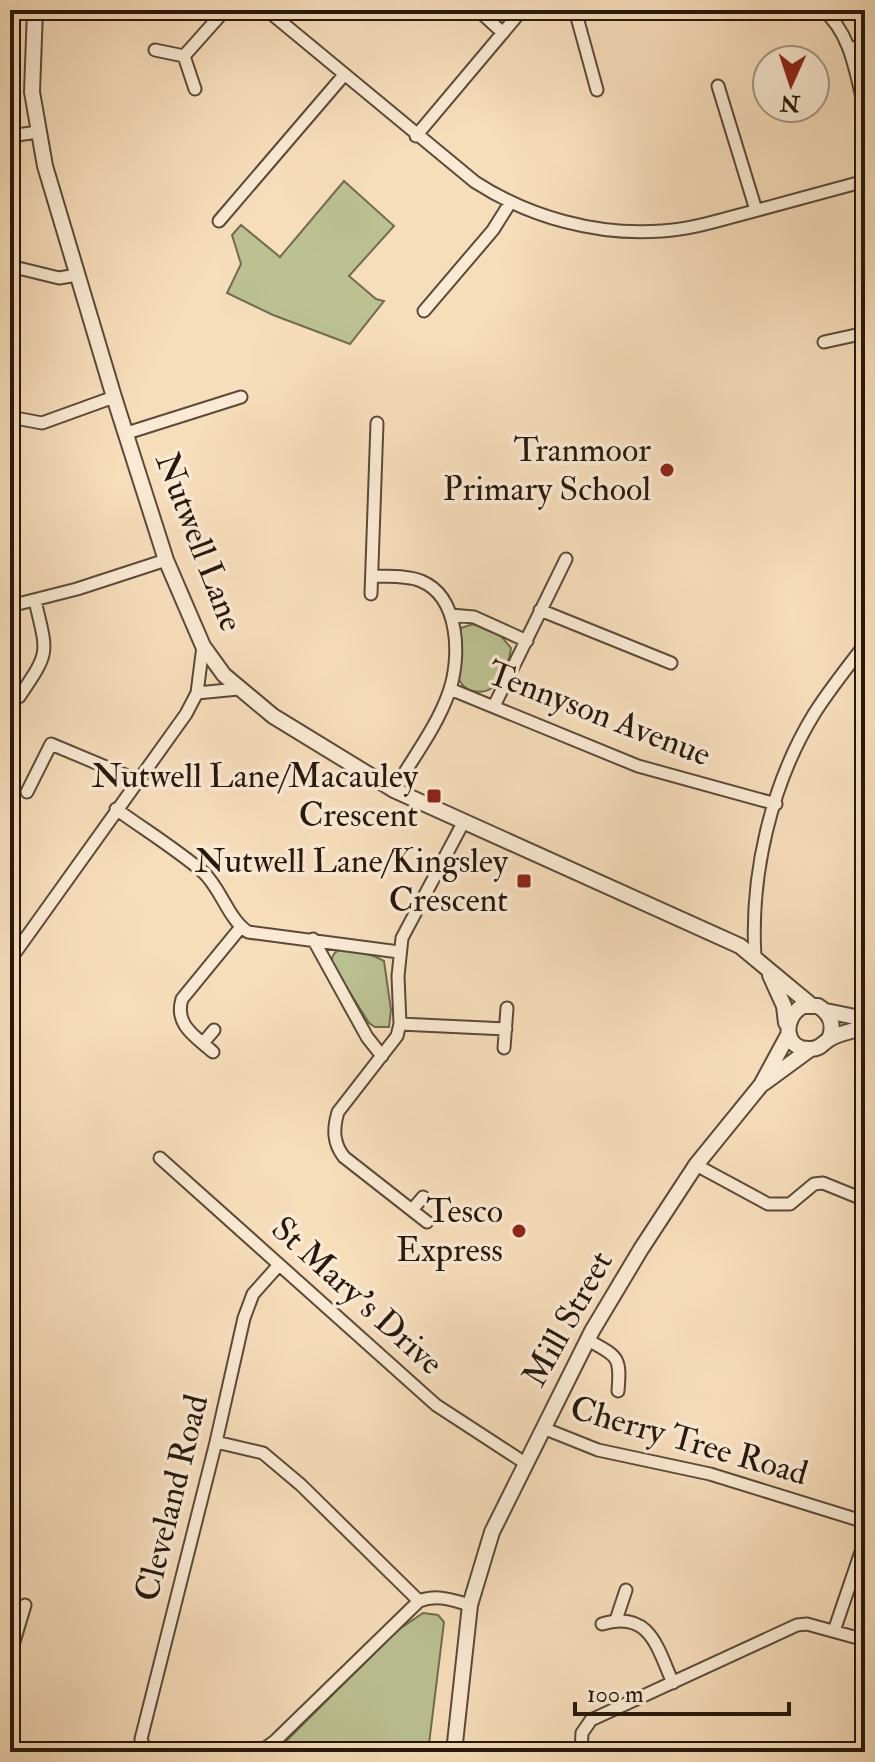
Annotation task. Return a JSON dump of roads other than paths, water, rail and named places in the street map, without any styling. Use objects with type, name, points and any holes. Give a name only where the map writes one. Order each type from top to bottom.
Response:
[{"type":"street","name":"Nutwell Lane","points":[[35,10],[32,74],[38,132],[77,275],[166,560],[203,646],[224,675],[273,716],[394,790],[740,946],[811,1005]]},
{"type":"street","points":[[184,56],[225,10]]},
{"type":"street","points":[[267,10],[475,182],[510,203],[560,221],[628,231],[688,228],[865,181]]},
{"type":"street","points":[[478,10],[503,33]]},
{"type":"street","points":[[416,136],[522,10]]},
{"type":"street","points":[[575,10],[597,90]]},
{"type":"street","points":[[823,10],[841,31],[849,49],[865,110]]},
{"type":"street","points":[[849,49],[865,45]]},
{"type":"street","points":[[155,50],[184,56]]},
{"type":"street","points":[[184,56],[195,89]]},
{"type":"street","points":[[219,221],[344,75]]},
{"type":"street","points":[[718,86],[756,210]]},
{"type":"street","points":[[10,136],[38,132]]},
{"type":"street","points":[[424,311],[493,230],[510,203]]},
{"type":"street","points":[[10,266],[59,278],[77,275]]},
{"type":"street","points":[[824,342],[865,333]]},
{"type":"street","points":[[10,417],[42,423],[114,397]]},
{"type":"street","points":[[127,433],[241,397]]},
{"type":"street","points":[[371,594],[377,423]]},
{"type":"street","points":[[494,706],[566,559]]},
{"type":"street","points":[[10,606],[166,560]]},
{"type":"street","points":[[372,576],[421,581],[441,597],[451,615],[455,636],[450,689],[442,709],[394,790]]},
{"type":"street","points":[[19,697],[43,661],[45,652],[35,601]]},
{"type":"street","points":[[540,610],[671,663]]},
{"type":"street","points":[[451,615],[474,617],[527,641]]},
{"type":"street","points":[[755,957],[759,863],[776,804],[799,743],[815,714],[865,644]]},
{"type":"street","points":[[10,960],[186,714],[197,693],[203,646]]},
{"type":"street","points":[[197,693],[238,689]]},
{"type":"street","name":"Tennyson Avenue","points":[[450,689],[638,766],[776,804]]},
{"type":"street","points":[[27,792],[51,744],[137,780]]},
{"type":"street","points":[[116,809],[205,874],[241,927],[254,933],[399,952]]},
{"type":"street","points":[[427,1222],[344,1157],[335,1139],[334,1127],[338,1112],[397,1036],[400,1024],[399,952],[406,929],[463,823]]},
{"type":"street","points":[[213,1052],[184,1026],[179,1008],[182,999],[241,927]]},
{"type":"street","points":[[313,939],[367,1037],[382,1056]]},
{"type":"street","name":"Nutwell Lane","points":[[767,969],[784,1006],[788,1031]]},
{"type":"street","points":[[865,1019],[811,1005],[795,1010],[788,1031],[795,1044],[809,1050],[817,1049],[829,1039],[865,1027]]},
{"type":"street","points":[[504,1048],[507,1008]]},
{"type":"street","points":[[826,1011],[832,1025],[829,1039]]},
{"type":"street","points":[[400,1024],[506,1029]]},
{"type":"street","points":[[203,1043],[214,1030]]},
{"type":"street","name":"Mill Street","points":[[454,1752],[470,1605],[492,1532],[588,1340],[641,1249],[696,1165],[761,1085],[788,1031]]},
{"type":"street","name":"Mill Street","points":[[761,1085],[809,1050]]},
{"type":"street","name":"St Mary's Drive","points":[[160,1158],[436,1405],[525,1463]]},
{"type":"street","points":[[696,1165],[768,1204],[790,1204],[814,1184],[823,1183],[865,1200]]},
{"type":"street","points":[[412,1210],[423,1197]]},
{"type":"street","name":"Cleveland Road","points":[[146,1752],[141,1739],[244,1318],[253,1294],[278,1266]]},
{"type":"street","points":[[588,1340],[613,1354],[619,1364],[618,1391]]},
{"type":"street","name":"Cherry Tree Road","points":[[543,1428],[598,1450],[710,1474],[865,1522]]},
{"type":"street","points":[[216,1442],[263,1453],[301,1485],[419,1601]]},
{"type":"street","points":[[834,1631],[865,1540]]},
{"type":"street","points":[[616,1620],[626,1590]]},
{"type":"street","points":[[260,1752],[419,1601],[442,1597],[470,1605]]},
{"type":"street","points":[[10,1655],[25,1605]]},
{"type":"street","points":[[602,1624],[616,1620],[643,1627],[652,1637],[673,1683]]},
{"type":"street","points":[[581,1752],[582,1733],[591,1720],[797,1625],[807,1624],[865,1640]]},
{"type":"place","name":"Tranmoor Primary School","points":[[667,470]]},
{"type":"place","name":"Nutwell Lane/Macauley Crescent","points":[[434,796]]},
{"type":"place","name":"Nutwell Lane/Kingsley Crescent","points":[[524,881]]},
{"type":"place","name":"Tesco Express","points":[[519,1231]]}]
